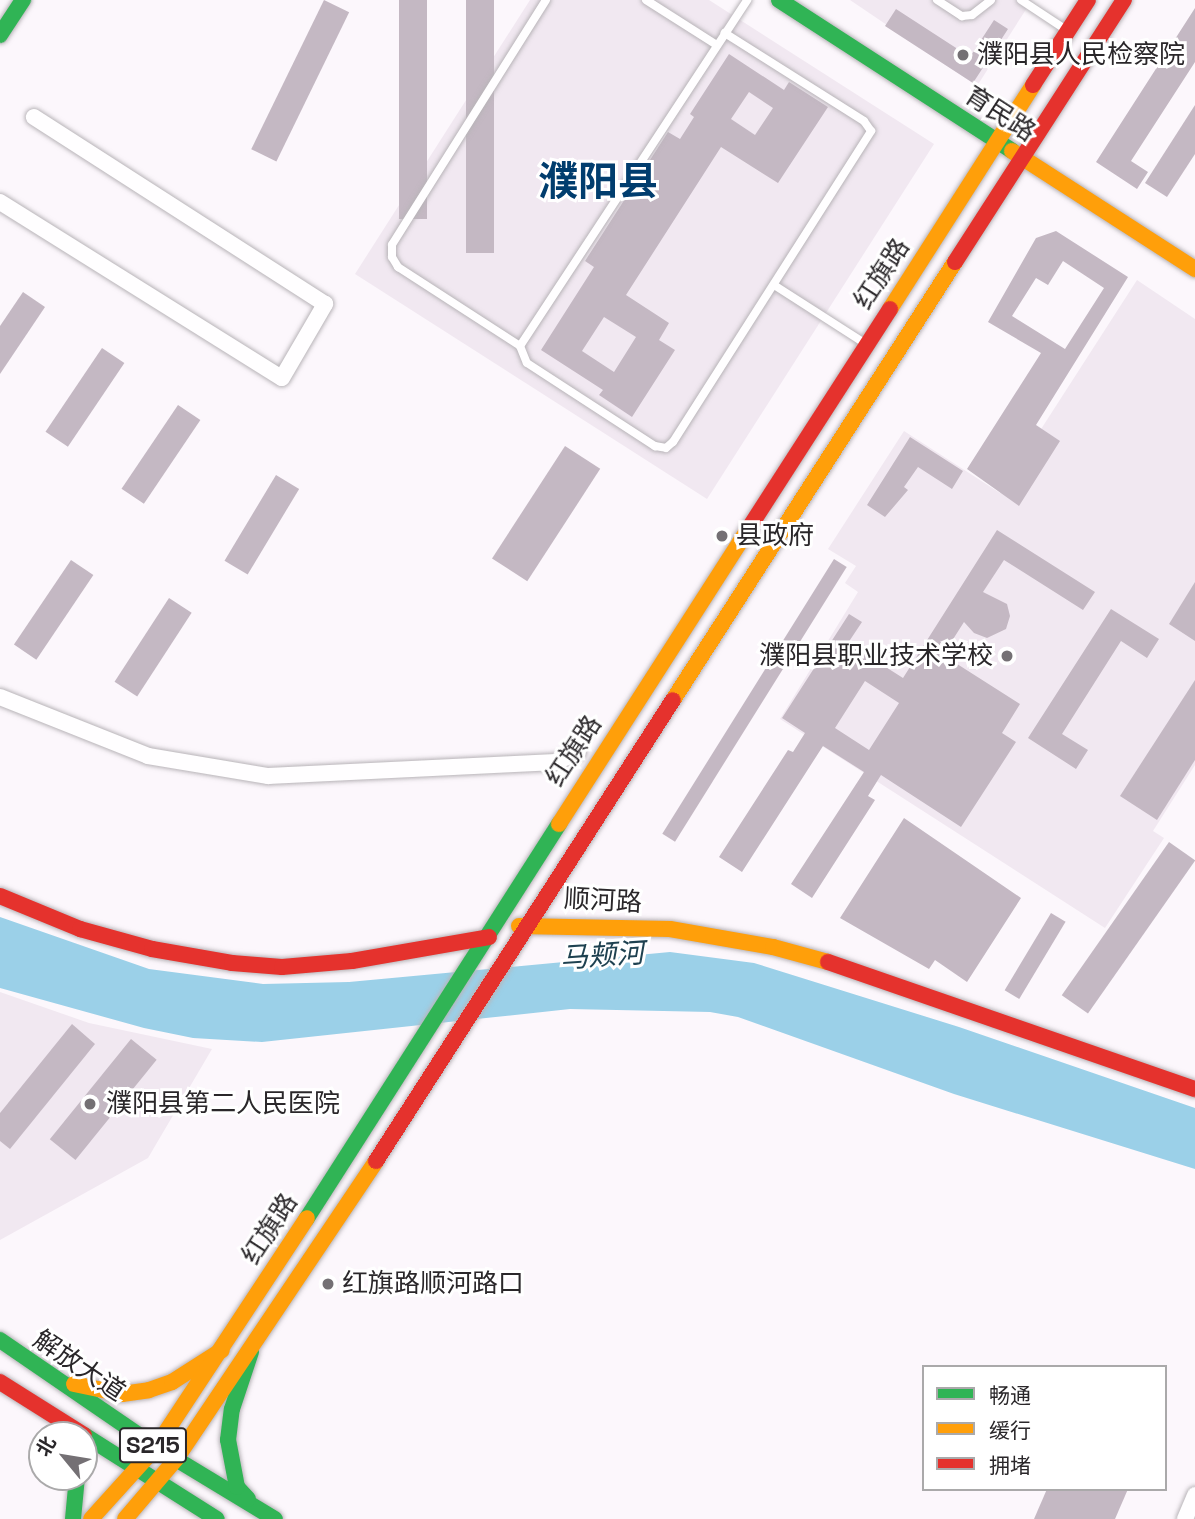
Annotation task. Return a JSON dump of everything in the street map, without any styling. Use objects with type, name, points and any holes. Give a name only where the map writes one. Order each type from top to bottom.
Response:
[{"type":"main road","points":[[0,36],[23,0]]},
{"type":"main road","name":"育民路","points":[[779,0],[1195,269]]},
{"type":"main road","name":"红旗路","points":[[90,1519],[139,1469],[222,1350],[482,939],[1088,0]]},
{"type":"main road","name":"红旗路","points":[[125,1519],[176,1459],[251,1352],[1124,0]]},
{"type":"main road","points":[[1069,31],[1094,46]]},
{"type":"main road","points":[[693,612],[718,628]]},
{"type":"main road","name":"顺河路","points":[[0,896],[80,929],[152,949],[232,963],[282,967],[352,961],[482,939],[529,922],[670,929],[773,947],[834,964],[1195,1089]]},
{"type":"main road","name":"解放大道","points":[[0,1340],[49,1377],[156,1447],[275,1519]]},
{"type":"main road","points":[[49,1377],[98,1392],[149,1390],[172,1382],[222,1350]]},
{"type":"main road","points":[[251,1352],[232,1409],[228,1440],[237,1487],[259,1509]]},
{"type":"main road","name":"解放大道","points":[[0,1382],[61,1421]]},
{"type":"main road","points":[[34,1404],[49,1421]]},
{"type":"main road","name":"解放大道","points":[[98,1444],[217,1519]]},
{"type":"main road","points":[[72,1519],[78,1491]]},
{"type":"street","points":[[0,202],[282,378],[325,304],[34,117]]},
{"type":"street","points":[[0,697],[148,756],[268,776],[556,762],[578,752]]},
{"type":"street","points":[[1185,1519],[1195,1495]]},
{"type":"lane","points":[[546,0],[392,245],[398,267],[520,346],[527,363],[655,446],[666,448],[774,285],[871,131],[864,121],[725,33]]},
{"type":"lane","points":[[646,0],[718,45]]},
{"type":"lane","points":[[520,346],[747,0]]},
{"type":"lane","points":[[937,0],[962,16],[972,15],[991,0]]},
{"type":"lane","points":[[1021,0],[1069,31]]},
{"type":"lane","points":[[774,285],[866,344]]},
{"type":"shaded area","points":[[530,0],[709,0],[934,144],[707,499],[355,274]]},
{"type":"shaded area","name":"濮阳县人民检察院","points":[[850,0],[1032,0],[977,86]]},
{"type":"shaded area","name":"濮阳县职业技术学校","points":[[1137,280],[1195,319],[1195,765],[1153,831],[1164,838],[1105,928],[780,719],[858,592],[845,583],[856,566],[828,549],[904,431],[1000,493]]},
{"type":"shaded area","name":"濮阳县第二人民医院","points":[[0,992],[89,1023],[212,1049],[148,1158],[0,1240]]},
{"type":"water","points":[[0,917],[149,969],[263,984],[349,982],[670,952],[754,963],[959,1027],[1195,1108],[1195,1169],[954,1094],[738,1017],[710,1012],[570,1009],[262,1042],[193,1038],[144,1028],[0,988]]},
{"type":"building","points":[[324,0],[349,12],[276,161],[251,149]]},
{"type":"building","points":[[399,0],[427,0],[427,219],[399,219]]},
{"type":"building","points":[[466,0],[494,0],[494,253],[466,253]]},
{"type":"building","points":[[1195,8],[1195,62],[1131,161],[1148,172],[1137,189],[1096,162]]},
{"type":"building","points":[[896,9],[970,57],[994,20],[1008,29],[973,83],[885,26]]},
{"type":"building","points":[[729,54],[784,90],[789,82],[828,107],[778,183],[721,147],[626,295],[669,323],[659,340],[675,350],[632,417],[599,395],[603,390],[541,350],[594,267],[585,261],[668,132],[680,139],[694,117],[690,114]],"holes":[[[749,92],[773,108],[755,135],[731,119]],[[604,317],[636,337],[614,372],[582,351]]]},
{"type":"building","points":[[1195,105],[1195,154],[1167,197],[1145,183]]},
{"type":"building","points":[[1056,231],[1128,277],[1036,425],[1060,441],[1019,506],[967,469],[1041,353],[988,322],[1036,238]],"holes":[[[1063,261],[1104,288],[1065,349],[1012,316],[1036,278],[1048,285]]]},
{"type":"building","points":[[23,292],[45,307],[0,374],[0,326]]},
{"type":"building","points":[[102,348],[124,363],[68,447],[46,432]]},
{"type":"building","points":[[178,405],[200,420],[144,504],[122,489]]},
{"type":"building","points":[[910,437],[963,471],[952,489],[918,467],[904,487],[908,490],[885,517],[867,505]]},
{"type":"building","points":[[565,446],[600,469],[527,581],[492,558]]},
{"type":"building","points":[[276,475],[299,489],[248,575],[224,561]]},
{"type":"building","points":[[997,530],[1095,592],[1083,610],[1004,560],[983,592],[1007,604],[1010,616],[1006,629],[987,638],[974,633],[964,622],[943,655],[1020,704],[1002,733],[1016,742],[961,827],[881,775],[868,796],[875,800],[812,898],[791,884],[864,772],[823,746],[742,872],[719,857],[788,750],[793,752],[805,733],[782,718],[849,614],[862,622],[848,643],[903,678]],"holes":[[[865,681],[899,703],[869,750],[835,728]]]},
{"type":"building","points":[[834,559],[847,567],[675,842],[662,834]]},
{"type":"building","points":[[71,560],[93,575],[36,660],[14,645]]},
{"type":"building","points":[[1195,582],[1195,641],[1169,624]]},
{"type":"building","points":[[169,598],[192,613],[137,697],[115,682]]},
{"type":"building","points":[[1111,609],[1159,639],[1147,658],[1121,641],[1062,734],[1088,750],[1076,769],[1028,738]]},
{"type":"building","points":[[1195,680],[1195,760],[1157,820],[1120,796]]},
{"type":"building","points":[[904,818],[1021,898],[967,982],[935,960],[929,969],[840,918]]},
{"type":"building","points":[[1169,842],[1195,861],[1088,1014],[1062,995]]},
{"type":"building","points":[[1051,913],[1066,922],[1019,999],[1005,990]]},
{"type":"building","points":[[72,1024],[95,1044],[10,1149],[0,1141],[0,1113]]},
{"type":"building","points":[[131,1039],[157,1060],[75,1160],[50,1139]]},
{"type":"building","points":[[1046,1491],[1127,1491],[1115,1519],[1034,1519]]},
{"type":"traffic: fast","points":[[0,35],[23,0]]},
{"type":"traffic: fast","points":[[779,0],[1012,151]]},
{"type":"traffic: fast","points":[[307,1218],[559,824]]},
{"type":"traffic: fast","points":[[0,1340],[156,1447],[275,1519]]},
{"type":"traffic: fast","points":[[248,1499],[237,1487],[228,1440],[232,1409],[251,1352]]},
{"type":"traffic: fast","points":[[98,1444],[217,1519]]},
{"type":"traffic: fast","points":[[73,1519],[76,1491]]},
{"type":"traffic: slow","points":[[890,309],[1033,85]]},
{"type":"traffic: slow","points":[[1012,151],[1195,269]]},
{"type":"traffic: slow","points":[[673,700],[955,262]]},
{"type":"traffic: slow","points":[[559,824],[747,531]]},
{"type":"traffic: slow","points":[[519,926],[670,929],[773,947],[828,962]]},
{"type":"traffic: slow","points":[[125,1519],[176,1459],[376,1161]]},
{"type":"traffic: slow","points":[[91,1519],[156,1447],[307,1218]]},
{"type":"traffic: slow","points":[[74,1384],[122,1394],[149,1390],[172,1382],[222,1350]]},
{"type":"traffic: jam","points":[[1033,85],[1088,0]]},
{"type":"traffic: jam","points":[[955,262],[1124,0]]},
{"type":"traffic: jam","points":[[747,531],[890,309]]},
{"type":"traffic: jam","points":[[376,1161],[673,700]]},
{"type":"traffic: jam","points":[[0,896],[80,929],[152,949],[232,963],[282,967],[352,961],[489,937]]},
{"type":"traffic: jam","points":[[828,962],[1195,1089]]},
{"type":"traffic: jam","points":[[0,1382],[62,1421]]},
{"type":"place","name":"濮阳县人民检察院","points":[[963,55]]},
{"type":"place","name":"县政府","points":[[722,536]]},
{"type":"place","name":"濮阳县职业技术学校","points":[[1007,656]]},
{"type":"place","name":"濮阳县第二人民医院","points":[[90,1104]]},
{"type":"place","name":"红旗路顺河路口","points":[[328,1284]]},
{"type":"district","name":"濮阳县","points":[[598,182]]},
{"type":"water label","name":"马颊河","points":[[602,955]]}]
